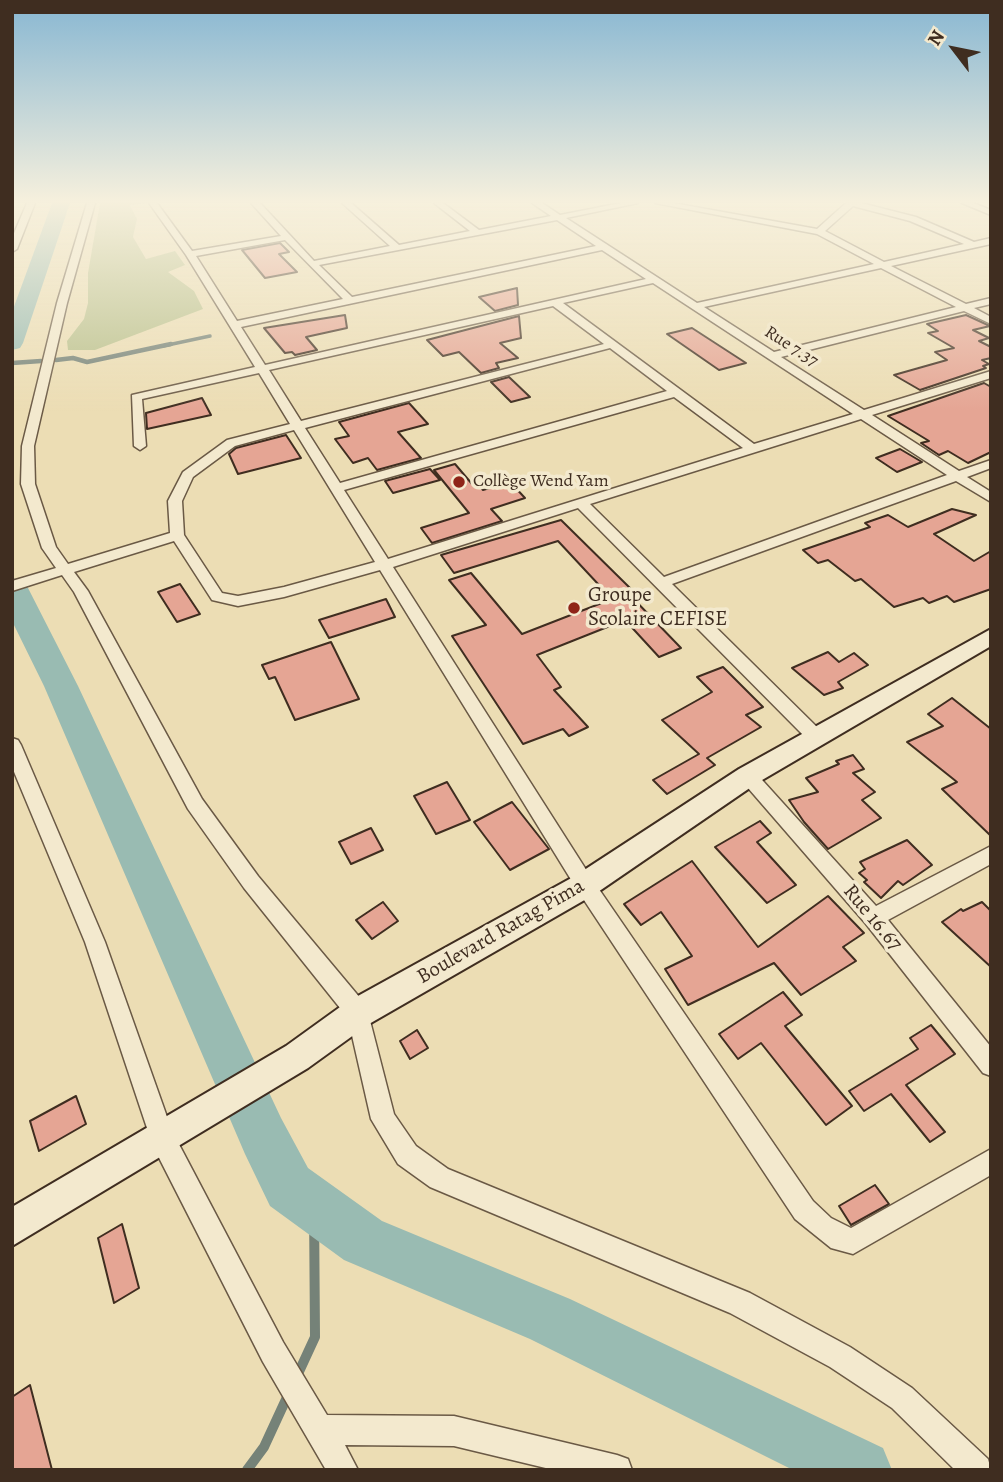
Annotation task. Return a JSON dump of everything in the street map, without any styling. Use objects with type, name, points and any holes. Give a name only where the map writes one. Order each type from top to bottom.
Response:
[{"type":"street","points":[[71,272],[28,446],[28,484],[49,548],[81,590],[195,804],[251,882],[358,1013],[383,1119],[407,1155],[439,1178],[740,1303],[807,1339],[902,1398],[977,1470]]},
{"type":"street","points":[[201,272],[585,885],[804,1210],[840,1239],[853,1241],[991,1161]]},
{"type":"street","points":[[321,272],[351,301]]},
{"type":"street","points":[[234,325],[485,272]]},
{"type":"street","name":"Rue 7.37","points":[[641,272],[991,498]]},
{"type":"street","points":[[696,306],[847,272]]},
{"type":"street","points":[[899,272],[991,321]]},
{"type":"street","points":[[141,446],[136,397],[653,280]]},
{"type":"street","points":[[773,356],[991,301]]},
{"type":"street","points":[[556,303],[752,449]]},
{"type":"street","points":[[611,345],[232,443],[188,475],[175,501],[177,535],[217,597],[238,601],[284,592],[383,565],[991,374]]},
{"type":"street","points":[[336,488],[674,393]]},
{"type":"street","points":[[661,583],[991,464]]},
{"type":"street","points":[[581,503],[815,736]]},
{"type":"street","points":[[12,586],[177,535]]},
{"type":"street","name":"Boulevard Ratag Pima","points":[[12,1228],[296,1057],[358,1013],[585,885],[748,776],[815,736],[988,642]]},
{"type":"street","points":[[12,745],[95,942],[162,1137],[274,1352],[343,1470]]},
{"type":"street","name":"Rue 16.67","points":[[748,776],[873,918],[991,1065]]},
{"type":"street","points":[[873,918],[991,854]]},
{"type":"street","points":[[319,1430],[454,1431],[617,1470]]},
{"type":"green space","points":[[168,272],[194,291],[203,309],[95,350],[68,350],[67,341],[84,319],[88,303],[88,273]]},
{"type":"building","points":[[260,272],[296,272],[265,278]]},
{"type":"building","points":[[517,288],[518,305],[495,311],[479,297]]},
{"type":"building","points":[[345,315],[347,328],[306,337],[317,350],[295,355],[292,352],[285,353],[264,328]]},
{"type":"building","points":[[966,315],[990,326],[973,330],[989,338],[979,341],[991,347],[991,358],[982,360],[989,364],[983,366],[986,368],[920,390],[894,375],[947,360],[935,352],[954,348],[928,333],[938,331],[927,324]]},
{"type":"building","points":[[519,316],[521,338],[500,343],[518,358],[496,363],[499,368],[481,373],[459,352],[443,356],[427,340]]},
{"type":"building","points":[[692,328],[746,363],[719,370],[667,334]]},
{"type":"building","points":[[509,377],[530,397],[511,402],[491,382]]},
{"type":"building","points":[[984,383],[991,387],[991,452],[968,463],[948,451],[939,455],[921,443],[929,441],[888,416]]},
{"type":"building","points":[[202,398],[211,415],[147,429],[146,413]]},
{"type":"building","points":[[409,403],[428,424],[398,432],[421,458],[377,470],[368,458],[353,463],[335,439],[349,436],[339,422]]},
{"type":"building","points":[[286,435],[301,458],[238,474],[229,454],[236,448]]},
{"type":"building","points":[[900,449],[922,462],[897,472],[876,458]]},
{"type":"building","points":[[455,464],[472,484],[477,483],[483,490],[510,482],[525,498],[491,509],[502,521],[432,543],[421,528],[469,513],[434,470]]},
{"type":"building","points":[[430,469],[440,480],[393,493],[385,481]]},
{"type":"building","points":[[952,509],[976,515],[934,534],[974,561],[991,551],[991,589],[954,602],[947,596],[929,603],[923,598],[894,607],[861,579],[855,581],[828,560],[818,563],[803,550],[870,527],[865,523],[888,515],[908,527]]},
{"type":"building","points":[[561,520],[630,588],[625,590],[681,648],[659,657],[625,620],[537,655],[561,687],[554,690],[588,727],[569,736],[563,729],[523,744],[452,636],[486,625],[449,580],[471,573],[522,634],[612,599],[558,541],[454,573],[441,555]]},
{"type":"building","points":[[180,584],[200,614],[177,622],[158,592]]},
{"type":"building","points":[[386,599],[395,617],[329,638],[319,620]]},
{"type":"building","points":[[331,642],[359,699],[295,720],[275,677],[269,679],[262,665]]},
{"type":"building","points":[[828,652],[839,662],[854,653],[868,665],[838,682],[843,688],[824,695],[792,668]]},
{"type":"building","points":[[723,667],[763,707],[746,715],[761,727],[707,758],[715,765],[667,794],[653,780],[699,754],[662,720],[712,692],[697,677]]},
{"type":"building","points":[[952,698],[991,729],[991,836],[942,789],[957,782],[907,742],[943,726],[928,714]]},
{"type":"building","points":[[853,755],[864,769],[853,773],[875,792],[862,800],[881,818],[828,849],[789,800],[818,792],[806,778]]},
{"type":"building","points":[[447,782],[470,820],[436,834],[414,796]]},
{"type":"building","points":[[512,802],[549,849],[510,870],[474,822]]},
{"type":"building","points":[[760,821],[771,833],[757,842],[796,885],[767,903],[715,847]]},
{"type":"building","points":[[371,828],[383,850],[351,864],[339,842]]},
{"type":"building","points":[[907,840],[932,865],[903,885],[898,881],[881,898],[864,882],[867,880],[859,873],[865,869],[860,862]]},
{"type":"building","points":[[692,861],[758,947],[828,896],[864,933],[843,947],[856,961],[801,995],[774,963],[688,1005],[665,969],[692,956],[661,912],[641,925],[624,904]]},
{"type":"building","points":[[383,902],[398,921],[372,939],[356,920]]},
{"type":"building","points":[[982,902],[991,911],[991,967],[942,922],[961,909],[963,911]]},
{"type":"building","points":[[783,992],[802,1015],[785,1026],[852,1106],[826,1125],[761,1043],[738,1059],[719,1034]]},
{"type":"building","points":[[931,1025],[955,1054],[906,1085],[945,1132],[930,1142],[891,1094],[864,1111],[849,1091],[918,1049],[910,1038]]},
{"type":"building","points":[[417,1030],[428,1048],[410,1059],[400,1041]]},
{"type":"building","points":[[76,1096],[86,1124],[39,1151],[30,1121]]},
{"type":"building","points":[[875,1185],[889,1204],[851,1225],[839,1206]]},
{"type":"building","points":[[122,1224],[139,1288],[114,1303],[98,1238]]},
{"type":"building","points":[[30,1385],[52,1470],[12,1470],[12,1397]]},
{"type":"waterway","points":[[12,343],[37,272]]},
{"type":"waterway","points":[[163,346],[210,336]]},
{"type":"waterway","points":[[56,360],[73,358],[87,362],[171,344]]},
{"type":"waterway","points":[[12,363],[41,361]]},
{"type":"waterway","points":[[12,588],[61,686],[263,1136],[289,1187],[363,1241],[550,1319],[861,1470]]},
{"type":"waterway","points":[[297,1376],[315,1337],[314,1205]]},
{"type":"waterway","points":[[247,1470],[264,1447],[288,1395]]},
{"type":"place","name":"Collège Wend Yam","points":[[459,482]]},
{"type":"place","name":"Groupe Scolaire CEFISE","points":[[574,608]]}]
